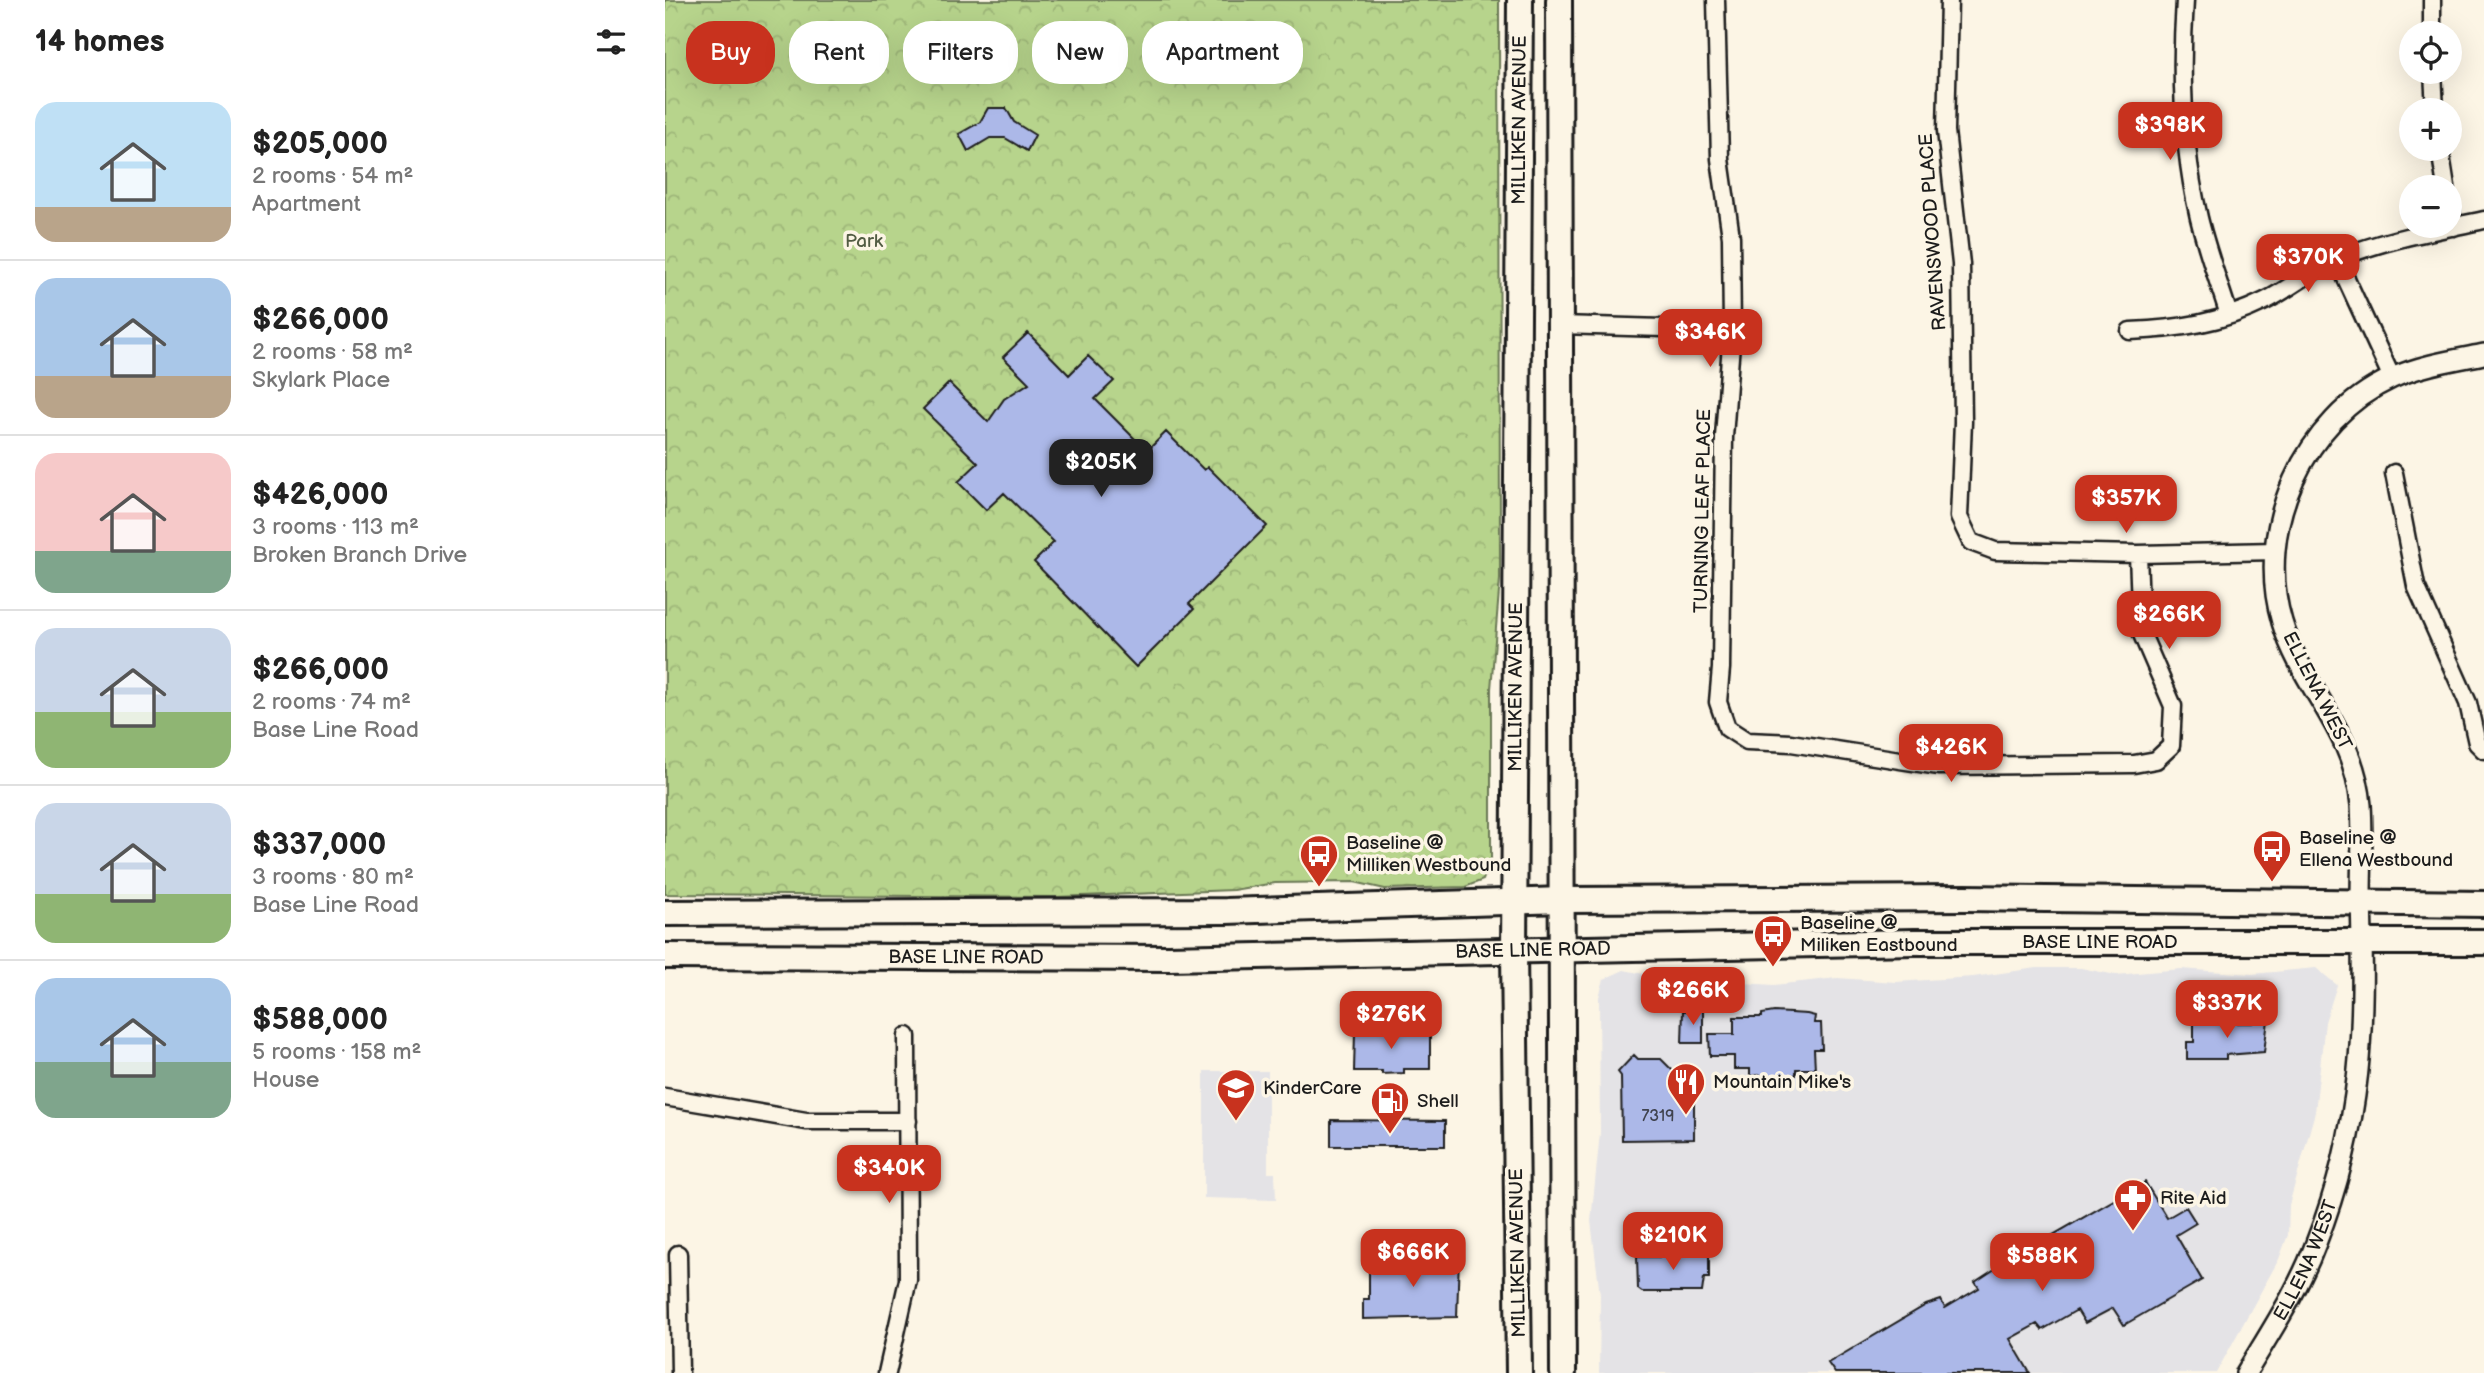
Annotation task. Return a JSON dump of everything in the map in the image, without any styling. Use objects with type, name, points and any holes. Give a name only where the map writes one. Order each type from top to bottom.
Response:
[{"type":"main road","name":"MILLIKEN AVENUE","points":[[1519,1373],[1514,901],[1520,0]]},
{"type":"main road","name":"MILLIKEN AVENUE","points":[[1559,0],[1563,1373]]},
{"type":"main road","name":"BASE LINE ROAD","points":[[665,913],[1226,911],[1563,900],[1966,898],[2484,904]]},
{"type":"main road","name":"BASE LINE ROAD","points":[[665,956],[1169,958],[1939,942],[2484,942]]},
{"type":"street","name":"TURNING LEAF PLACE","points":[[1716,0],[1720,159],[1731,237],[1731,330],[1724,437],[1718,702],[1727,728],[1747,741],[1791,743],[1938,766],[2134,764],[2156,760],[2171,746],[2173,706],[2141,632],[2138,554]]},
{"type":"street","name":"RAVENSWOOD PLACE","points":[[1949,0],[1946,131],[1961,277],[1963,422],[1959,517],[1971,542],[1995,551],[2138,554]]},
{"type":"street","points":[[2185,0],[2181,58],[2189,164],[2199,219],[2229,315]]},
{"type":"street","points":[[2432,0],[2432,21]]},
{"type":"street","points":[[2462,225],[2484,220]]},
{"type":"street","points":[[2130,331],[2187,328],[2229,315],[2266,300],[2301,277],[2337,259],[2399,237]]},
{"type":"street","points":[[2337,259],[2392,378]]},
{"type":"street","points":[[1560,325],[1731,330]]},
{"type":"street","name":"ELLENA WEST","points":[[2246,1373],[2287,1303],[2316,1244],[2350,1133],[2359,1083],[2363,942],[2361,806],[2355,769],[2344,740],[2293,649],[2281,621],[2276,551],[2279,522],[2303,461],[2325,429],[2352,403],[2392,378],[2484,354]]},
{"type":"street","points":[[2394,473],[2416,586],[2468,703],[2477,743],[2484,750]]},
{"type":"street","points":[[2138,554],[2276,551]]},
{"type":"street","points":[[887,1373],[908,1280],[907,1036]]},
{"type":"street","points":[[665,1097],[806,1121],[908,1121]]},
{"type":"street","points":[[678,1254],[680,1373]]},
{"type":"shaded area","points":[[2037,968],[2081,968],[2116,975],[2181,969],[2252,974],[2316,968],[2337,985],[2325,1022],[2315,1112],[2289,1205],[2288,1235],[2279,1259],[2216,1373],[1599,1373],[1600,1295],[1591,1221],[1600,1133],[1599,997],[1604,979],[1624,970],[1659,977],[1719,976],[1743,983],[1774,985],[1837,978],[1896,982],[1973,977]]},
{"type":"shaded area","name":"KinderCare","points":[[1204,1071],[1268,1071],[1268,1173],[1275,1173],[1276,1200],[1204,1198]]},
{"type":"green space","name":"Park","points":[[665,0],[1499,0],[1500,579],[1491,689],[1491,858],[1483,880],[1465,887],[1385,889],[1354,882],[1275,883],[1233,890],[1056,897],[665,894]]},
{"type":"building","points":[[988,108],[1006,108],[1014,122],[1035,135],[1027,151],[1005,138],[990,138],[968,151],[959,134],[980,122]]},
{"type":"building","points":[[1028,333],[1069,375],[1088,356],[1114,381],[1095,399],[1147,451],[1166,432],[1204,470],[1208,467],[1267,526],[1189,604],[1194,609],[1136,667],[1034,562],[1054,542],[1004,493],[986,510],[958,482],[978,463],[923,409],[949,383],[988,422],[1004,399],[1029,383],[1003,357]]},
{"type":"building","points":[[1703,1010],[1703,1043],[1682,1043],[1683,1011]]},
{"type":"building","points":[[1762,1014],[1807,1014],[1815,1016],[1814,1023],[1821,1023],[1822,1049],[1814,1049],[1815,1069],[1796,1069],[1796,1075],[1784,1075],[1774,1083],[1763,1075],[1750,1076],[1750,1069],[1734,1069],[1734,1056],[1710,1056],[1709,1034],[1734,1034],[1734,1017],[1762,1017]]},
{"type":"building","points":[[2252,1020],[2268,1020],[2264,1052],[2226,1055],[2226,1059],[2187,1059],[2187,1042],[2194,1042],[2194,1023],[2252,1023]]},
{"type":"building","points":[[1374,1027],[1392,1027],[1392,1033],[1430,1032],[1430,1069],[1404,1069],[1404,1073],[1382,1074],[1382,1071],[1354,1071],[1355,1032],[1374,1032]]},
{"type":"building","points":[[1634,1055],[1638,1059],[1661,1059],[1694,1092],[1694,1139],[1622,1140],[1621,1076],[1618,1072]]},
{"type":"building","points":[[1331,1120],[1445,1121],[1445,1146],[1331,1146]]},
{"type":"building","points":[[2145,1182],[2167,1218],[2186,1207],[2196,1223],[2176,1235],[2202,1280],[2124,1325],[2113,1308],[2085,1323],[2077,1310],[2042,1330],[2037,1324],[2010,1339],[2030,1373],[1835,1373],[1828,1363],[1926,1305],[1941,1300],[1945,1308],[1979,1288],[1975,1282],[2001,1265]]},
{"type":"building","points":[[1665,1252],[1709,1253],[1709,1278],[1704,1278],[1702,1292],[1642,1292],[1638,1289],[1637,1257],[1660,1257]]},
{"type":"building","points":[[1442,1255],[1459,1255],[1457,1317],[1363,1319],[1363,1299],[1369,1299],[1369,1260],[1443,1259]]},
{"type":"place","name":"Baseline @ Ellena Westbound","points":[[2272,883]]},
{"type":"place","name":"Baseline @ Milliken Westbound","points":[[1319,888]]},
{"type":"place","name":"Baseline @ Miliken Eastbound","points":[[1773,968]]},
{"type":"place","name":"Mountain Mike's","points":[[1686,1116]]},
{"type":"place","name":"KinderCare","points":[[1236,1122]]},
{"type":"place","name":"Shell","points":[[1390,1135]]},
{"type":"place","name":"Rite Aid","points":[[2133,1232]]}]
